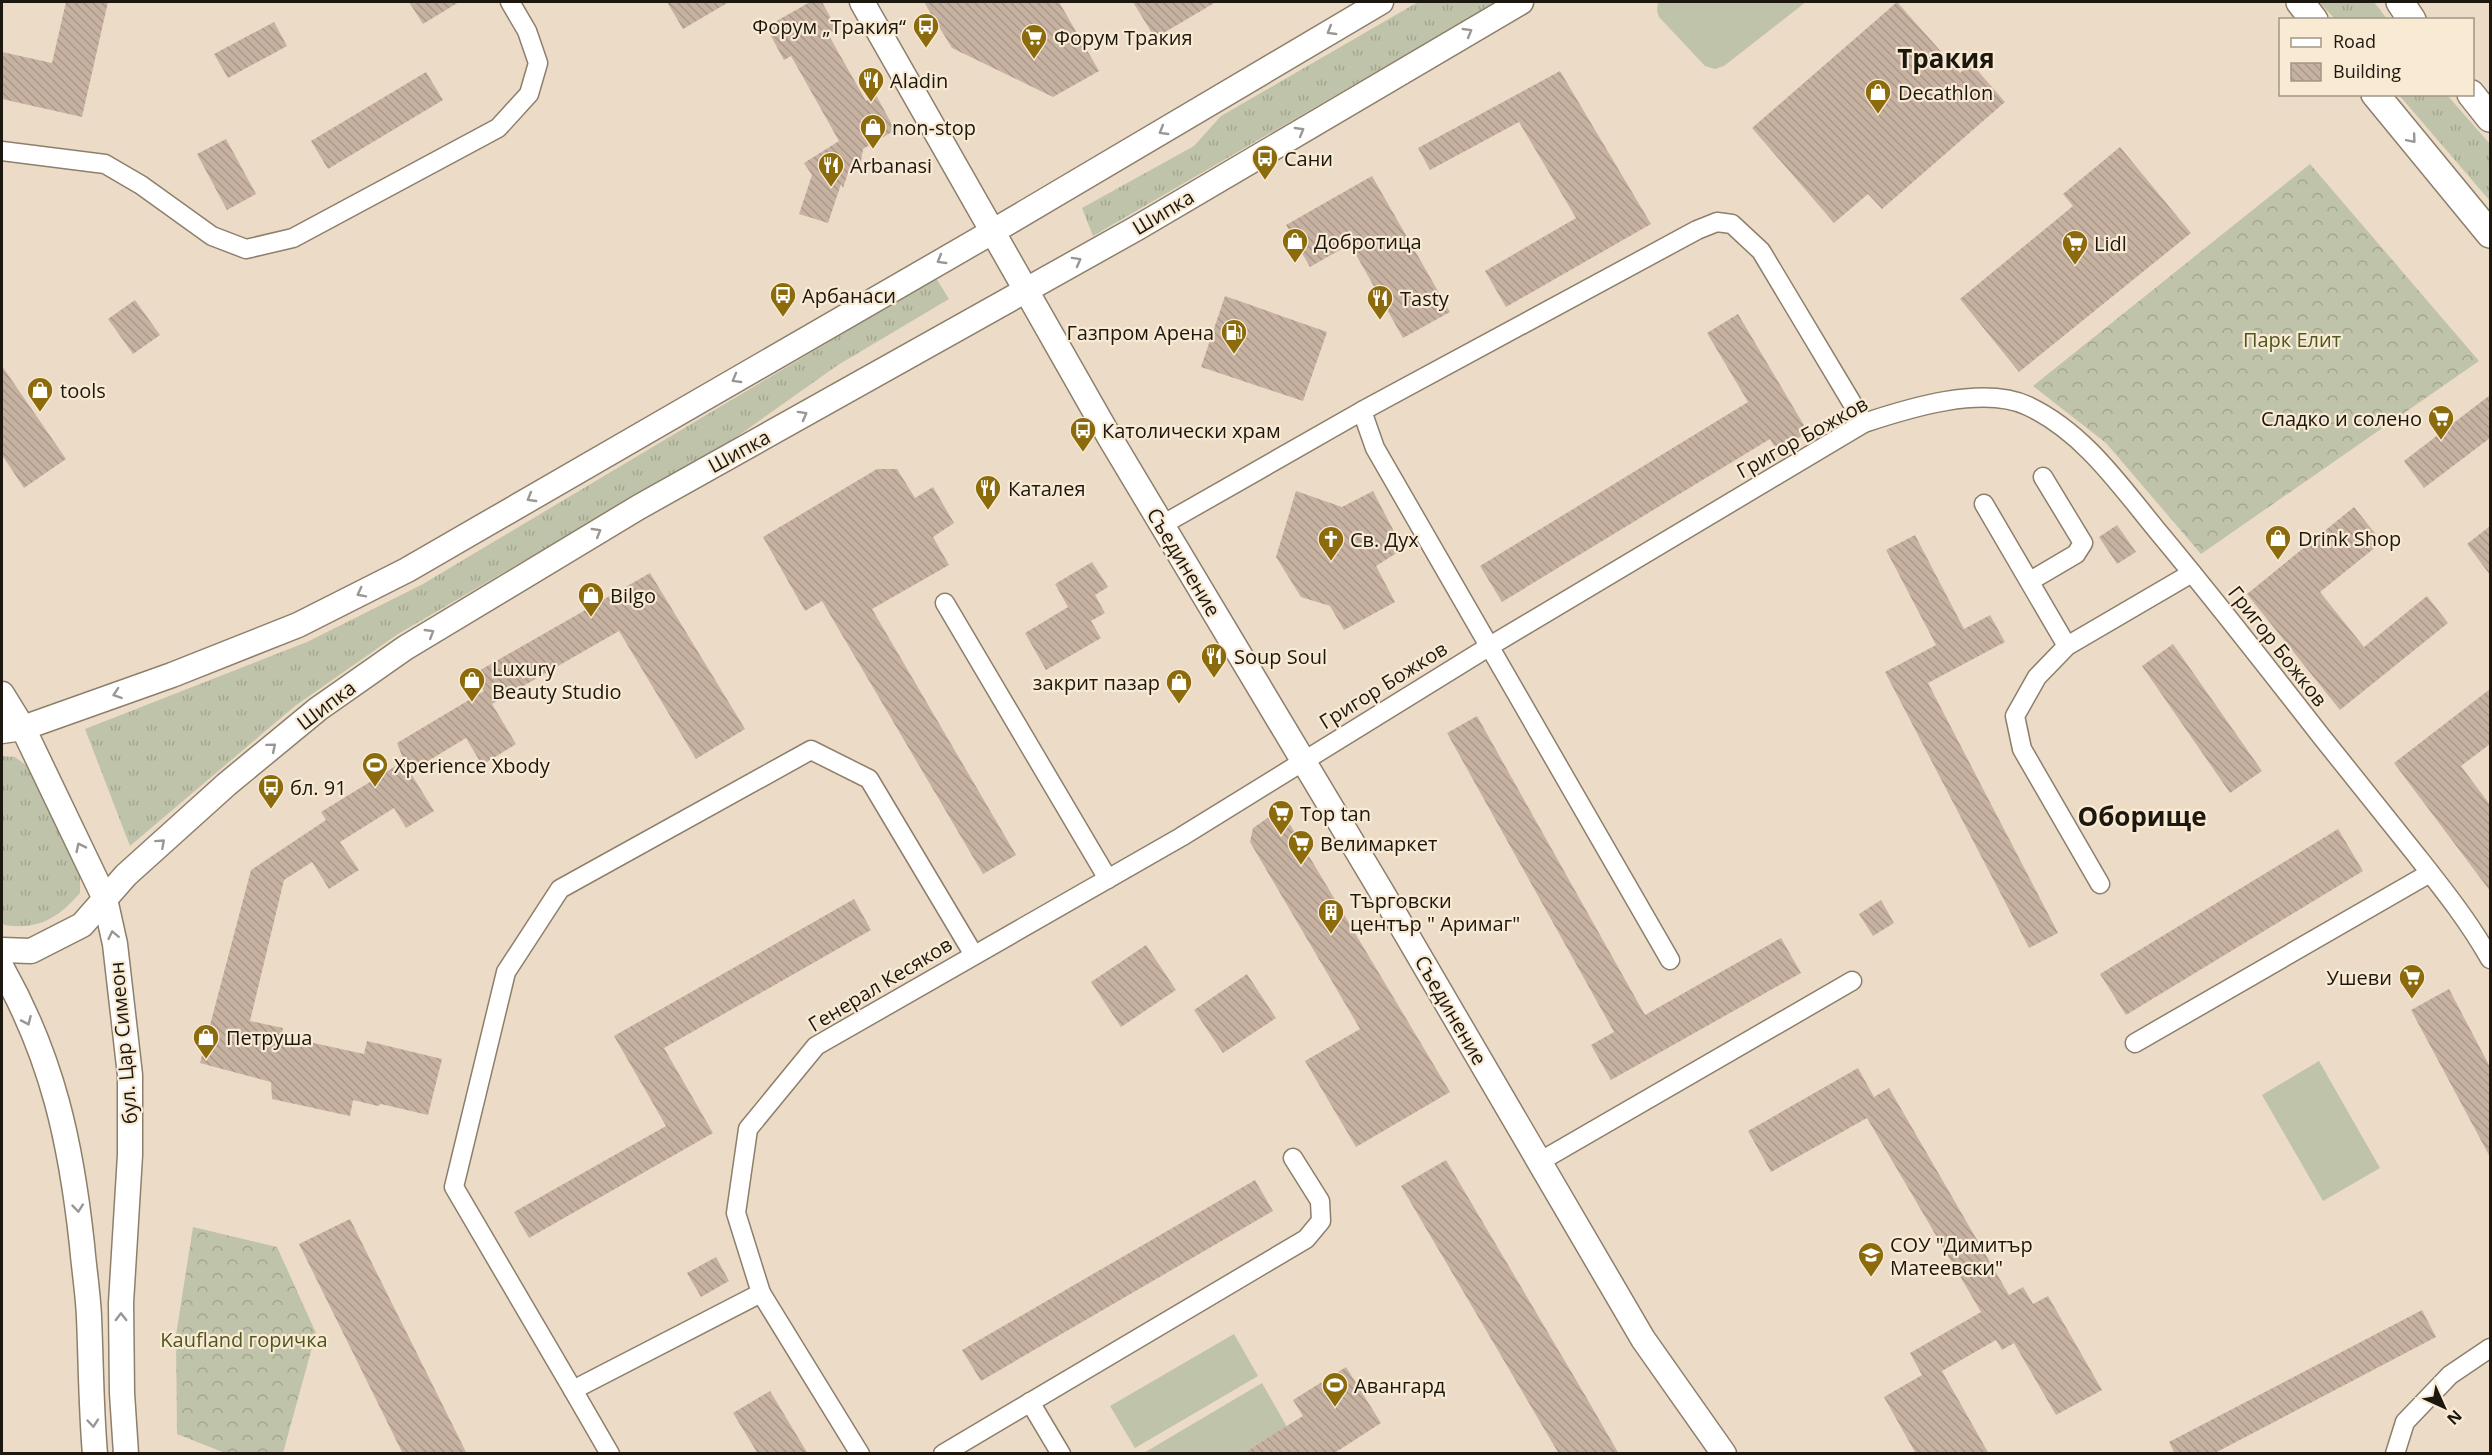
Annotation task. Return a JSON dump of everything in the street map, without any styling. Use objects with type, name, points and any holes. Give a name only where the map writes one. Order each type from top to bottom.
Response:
[{"type":"main road","name":"Съединение","points":[[862,2],[1110,438],[1643,1339],[1724,1454]]},
{"type":"main road","points":[[12,730],[172,675],[298,626],[387,580],[992,232],[1381,2]]},
{"type":"main road","name":"Шипка","points":[[2,950],[31,951],[82,925],[126,875],[227,784],[318,709],[405,648],[639,507],[1137,228],[1521,2]]},
{"type":"main road","points":[[2300,2],[2312,18]]},
{"type":"main road","points":[[2400,2],[2411,18]]},
{"type":"main road","points":[[2377,96],[2490,234]]},
{"type":"main road","points":[[2473,96],[2490,118]]},
{"type":"main road","name":"бул. Цар Симеон","points":[[2,694],[12,730],[105,899],[115,944],[130,1076],[130,1155],[121,1302],[122,1393],[126,1454]]},
{"type":"main road","points":[[2,968],[45,1062],[64,1123],[75,1185],[89,1316],[90,1396],[95,1454]]},
{"type":"main road","points":[[90,1396],[122,1393]]},
{"type":"street","points":[[2,151],[105,164],[141,185],[212,236],[246,249],[293,238],[498,128],[529,94],[538,63],[527,31],[510,2]]},
{"type":"street","points":[[1162,525],[1362,411],[1697,230],[1717,222],[1732,224],[1761,251],[1864,423]]},
{"type":"street","name":"Григор Божков","points":[[1303,761],[1490,646],[1864,423],[1910,408],[1965,399],[1996,398],[2026,405],[2062,425],[2091,450],[2192,573],[2430,873],[2478,938],[2490,959]]},
{"type":"street","points":[[1362,411],[1375,448],[1670,960]]},
{"type":"street","points":[[2030,581],[2076,554],[2083,543],[2043,477]]},
{"type":"street","points":[[1984,504],[2067,646]]},
{"type":"street","points":[[2100,884],[2022,750],[2015,716],[2037,677],[2067,646],[2192,573]]},
{"type":"street","points":[[945,603],[1108,879]]},
{"type":"street","points":[[610,1454],[454,1187],[506,972],[560,889],[811,750],[869,779],[974,955]]},
{"type":"street","name":"Генерал Кесяков","points":[[860,1454],[761,1293],[736,1213],[748,1129],[816,1046],[1181,837],[1303,761]]},
{"type":"street","points":[[2134,1042],[2430,873]]},
{"type":"street","points":[[1539,1162],[1852,981]]},
{"type":"street","points":[[943,1454],[1306,1239],[1321,1221],[1320,1201],[1293,1158]]},
{"type":"street","points":[[573,1390],[761,1293]]},
{"type":"street","points":[[2395,1454],[2404,1422],[2450,1375],[2490,1348]]},
{"type":"street","points":[[1030,1402],[1061,1454]]},
{"type":"green space","points":[[1418,2],[1496,2],[1093,236],[1082,208],[1194,146],[1221,116]]},
{"type":"green space","points":[[1658,2],[1806,2],[1724,66],[1715,69],[1705,66],[1659,17]]},
{"type":"green space","points":[[2319,2],[2374,2],[2386,18],[2334,18]]},
{"type":"green space","points":[[2400,96],[2448,96],[2490,144],[2490,201]]},
{"type":"green space","name":"Парк Елит","points":[[2310,164],[2479,361],[2201,554],[2106,443],[2033,386]]},
{"type":"green space","points":[[936,278],[949,299],[838,365],[735,438],[398,634],[295,706],[130,846],[85,729],[307,642],[423,584]]},
{"type":"green space","points":[[2,756],[15,757],[26,765],[80,869],[80,893],[55,916],[27,926],[4,925],[2,921]]},
{"type":"green space","points":[[2319,1061],[2380,1168],[2323,1201],[2262,1095]]},
{"type":"green space","name":"Kaufland горичка","points":[[193,1227],[277,1247],[316,1333],[283,1453],[225,1453],[177,1434],[176,1335]]},
{"type":"green space","points":[[1234,1334],[1258,1376],[1135,1448],[1110,1406]]},
{"type":"green space","points":[[1262,1383],[1287,1427],[1243,1453],[1142,1454]]},
{"type":"building","points":[[66,2],[108,2],[82,117],[2,99],[2,52],[52,63]]},
{"type":"building","points":[[409,2],[459,2],[423,24]]},
{"type":"building","points":[[667,2],[729,2],[683,29]]},
{"type":"building","points":[[810,2],[822,2],[837,29],[828,34],[866,101],[876,95],[895,130],[863,149],[861,161],[850,167],[843,188],[841,184],[828,223],[799,214],[812,175],[804,163],[839,141],[791,56],[784,60],[766,27]]},
{"type":"building","name":"Форум Тракия","points":[[924,2],[1059,2],[1099,71],[1053,97],[952,48]]},
{"type":"building","points":[[1133,2],[1216,2],[1155,38]]},
{"type":"building","name":"Decathlon","points":[[1897,2],[1960,73],[1971,63],[2005,102],[1882,209],[1868,194],[1834,223],[1752,128]]},
{"type":"building","points":[[274,22],[287,46],[228,78],[214,54]]},
{"type":"building","points":[[1560,71],[1651,224],[1506,307],[1485,271],[1576,218],[1519,122],[1430,170],[1418,148]]},
{"type":"building","points":[[426,72],[443,100],[328,169],[311,141]]},
{"type":"building","points":[[226,139],[256,194],[227,210],[197,154]]},
{"type":"building","name":"Lidl","points":[[2120,147],[2191,233],[2019,372],[1960,299],[2073,206],[2063,194]]},
{"type":"building","points":[[1372,176],[1450,312],[1403,338],[1350,244],[1310,267],[1286,225]]},
{"type":"building","points":[[1225,296],[1327,332],[1303,401],[1201,367]]},
{"type":"building","points":[[135,300],[160,335],[133,354],[108,319]]},
{"type":"building","points":[[1738,314],[1808,432],[1777,451],[1770,439],[1502,602],[1480,566],[1748,402],[1707,333]]},
{"type":"building","points":[[2,366],[66,459],[24,488],[2,455]]},
{"type":"building","points":[[2490,395],[2490,438],[2424,488],[2404,461]]},
{"type":"building","points":[[877,469],[897,469],[915,498],[933,487],[954,523],[933,537],[949,565],[872,609],[1016,855],[983,874],[822,601],[805,611],[763,537]]},
{"type":"building","name":"Св. Дух","points":[[1296,491],[1342,507],[1373,491],[1403,549],[1376,566],[1395,602],[1344,630],[1330,606],[1301,597],[1276,557]]},
{"type":"building","points":[[2354,507],[2382,542],[2320,592],[2364,647],[2427,596],[2448,623],[2340,710],[2247,594]]},
{"type":"building","points":[[2117,525],[2136,552],[2117,564],[2099,537]]},
{"type":"building","points":[[2490,526],[2490,575],[2467,544]]},
{"type":"building","points":[[1915,535],[1964,629],[1990,615],[2005,642],[1928,683],[2058,933],[2029,948],[1885,672],[1936,645],[1886,550]]},
{"type":"building","points":[[1092,562],[1108,587],[1095,595],[1105,613],[1091,621],[1101,638],[1046,670],[1025,633],[1068,607],[1055,584]]},
{"type":"building","points":[[650,573],[745,729],[696,759],[619,631],[492,704],[516,744],[482,765],[466,738],[410,772],[434,811],[406,828],[394,808],[340,842],[359,870],[329,889],[312,862],[284,880],[250,1021],[283,1028],[281,1036],[364,1054],[367,1041],[442,1059],[428,1115],[353,1100],[350,1116],[272,1099],[271,1082],[200,1063],[251,870],[326,820],[321,812],[404,761],[397,743],[484,691],[475,673]]},
{"type":"building","points":[[2173,644],[2262,771],[2230,793],[2142,666]]},
{"type":"building","points":[[2490,689],[2490,744],[2461,766],[2490,805],[2490,891],[2394,763]]},
{"type":"building","points":[[1477,716],[1645,1015],[1781,938],[1801,973],[1611,1080],[1591,1045],[1614,1032],[1447,733]]},
{"type":"building","name":"Търговски център \" Аримаг\"","points":[[1272,815],[1285,816],[1450,1092],[1356,1147],[1305,1061],[1360,1029],[1250,842],[1253,828]]},
{"type":"building","points":[[2338,829],[2363,871],[2126,1015],[2100,974]]},
{"type":"building","points":[[854,899],[871,930],[664,1048],[713,1133],[529,1238],[514,1212],[666,1126],[614,1036]]},
{"type":"building","points":[[1881,900],[1894,923],[1873,936],[1859,914]]},
{"type":"building","points":[[1146,945],[1176,990],[1121,1027],[1091,982]]},
{"type":"building","points":[[1247,974],[1276,1018],[1223,1053],[1194,1010]]},
{"type":"building","points":[[2449,989],[2490,1067],[2490,1157],[2411,1010]]},
{"type":"building","points":[[1858,1068],[1874,1097],[1889,1088],[2009,1295],[2023,1287],[2033,1304],[2048,1296],[2102,1390],[2056,1415],[2014,1343],[2002,1350],[1996,1340],[1942,1371],[1989,1454],[1916,1454],[1884,1397],[1922,1375],[1910,1353],[1981,1312],[1867,1118],[1771,1172],[1748,1131]]},
{"type":"building","points":[[1446,1160],[1619,1454],[1559,1454],[1401,1186]]},
{"type":"building","points":[[1255,1180],[1273,1211],[981,1381],[962,1350]]},
{"type":"building","points":[[350,1219],[467,1454],[403,1454],[299,1244]]},
{"type":"building","points":[[716,1257],[729,1281],[701,1297],[687,1273]]},
{"type":"building","points":[[2422,1310],[2436,1337],[2213,1454],[2175,1454],[2169,1442]]},
{"type":"building","name":"Авангард","points":[[1346,1367],[1381,1423],[1333,1454],[1242,1454],[1303,1416],[1293,1400]]},
{"type":"building","points":[[770,1391],[808,1454],[758,1454],[733,1413]]},
{"type":"place","name":"Форум „Тракия“","points":[[926,49]]},
{"type":"place","name":"Форум Тракия","points":[[1034,60]]},
{"type":"place","name":"Аladin","points":[[871,103]]},
{"type":"place","name":"Decathlon","points":[[1878,115]]},
{"type":"place","name":"non-stop","points":[[873,150]]},
{"type":"place","name":"Сани","points":[[1265,181]]},
{"type":"place","name":"Аrbanasi","points":[[831,188]]},
{"type":"place","name":"Добротица","points":[[1295,264]]},
{"type":"place","name":"Lidl","points":[[2075,266]]},
{"type":"place","name":"Арбанаси","points":[[783,318]]},
{"type":"place","name":"Tasty","points":[[1380,321]]},
{"type":"place","name":"Газпром Арена","points":[[1234,355]]},
{"type":"place","name":"tools","points":[[40,413]]},
{"type":"place","name":"Сладко и солено","points":[[2441,441]]},
{"type":"place","name":"Католически храм","points":[[1083,453]]},
{"type":"place","name":"Каталея","points":[[988,511]]},
{"type":"place","name":"Drink Shop","points":[[2278,561]]},
{"type":"place","name":"Св. Дух","points":[[1331,562]]},
{"type":"place","name":"Bilgo","points":[[591,618]]},
{"type":"place","name":"Soup Soul","points":[[1214,679]]},
{"type":"place","name":"Luxury Beauty Studio","points":[[472,703]]},
{"type":"place","name":"закрит пазар","points":[[1179,705]]},
{"type":"place","name":"Xperience Xbody","points":[[375,788]]},
{"type":"place","name":"бл. 91","points":[[271,810]]},
{"type":"place","name":"Top tan","points":[[1281,836]]},
{"type":"place","name":"Велимаркет","points":[[1301,866]]},
{"type":"place","name":"Търговски център \" Аримаг\"","points":[[1331,935]]},
{"type":"place","name":"Ушеви","points":[[2412,1000]]},
{"type":"place","name":"Петруша","points":[[206,1060]]},
{"type":"place","name":"СОУ \"Димитър Матеевски\"","points":[[1871,1278]]},
{"type":"place","name":"Авангард","points":[[1335,1408]]},
{"type":"district","name":"Тракия","points":[[1946,58]]},
{"type":"district","name":"Оборище","points":[[2142,816]]}]
